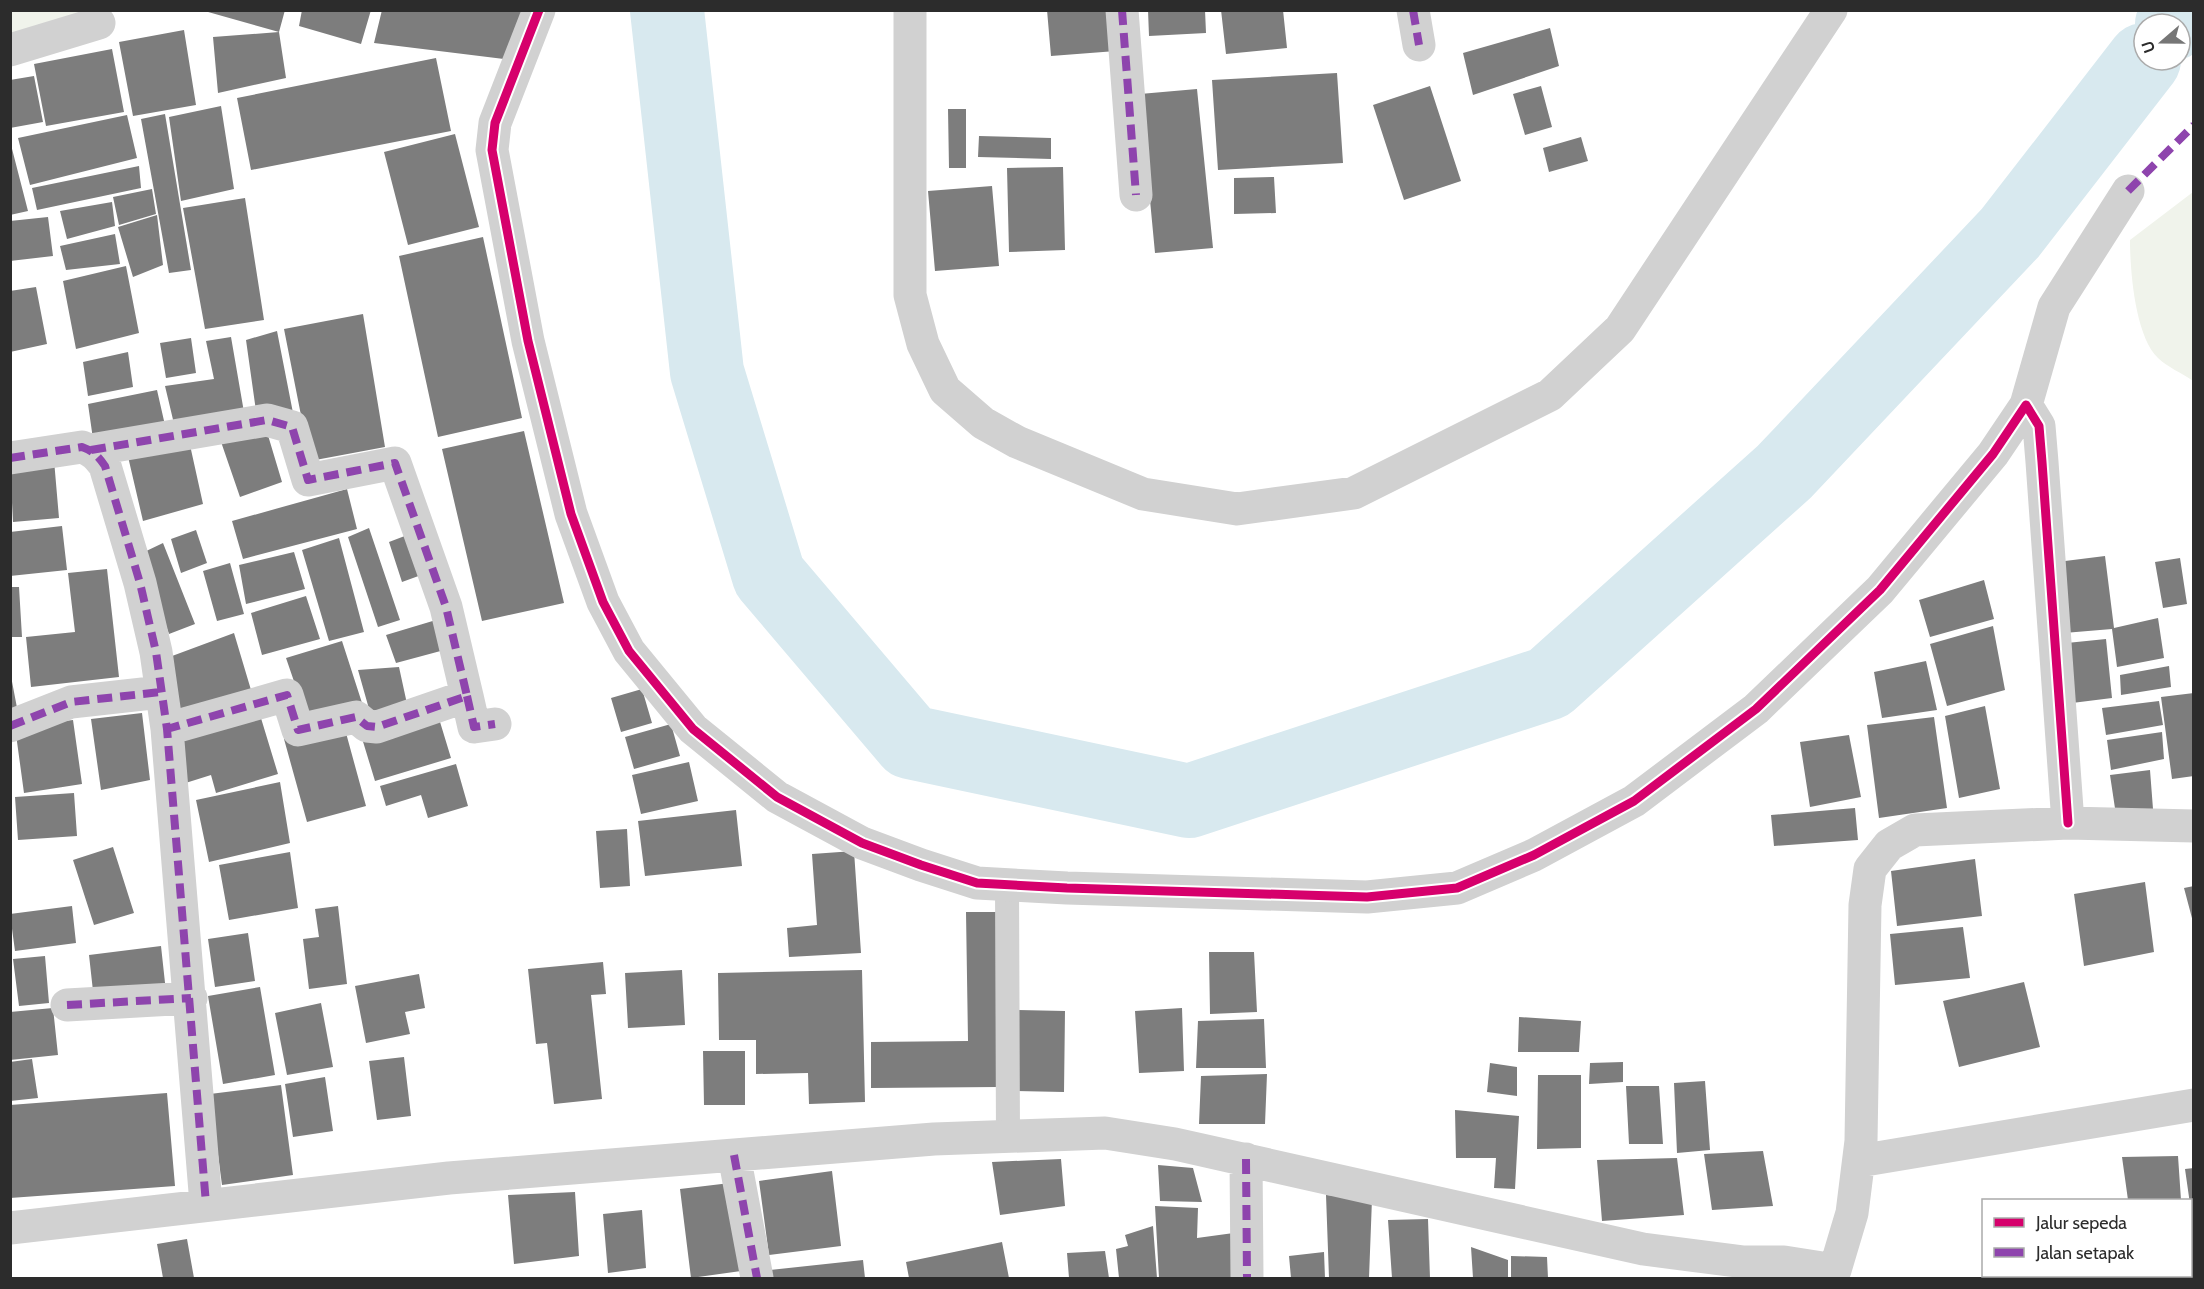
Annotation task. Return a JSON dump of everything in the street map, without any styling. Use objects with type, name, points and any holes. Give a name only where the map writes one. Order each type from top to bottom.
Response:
[{"type":"street","points":[[539,10],[495,123],[492,150],[528,340],[572,514],[603,602],[629,651],[693,729],[777,797],[862,843],[977,883],[1367,897],[1457,888],[1534,855],[1634,801],[1756,709],[1880,590],[1993,454],[2026,405],[2054,307],[2128,191]]},
{"type":"street","points":[[910,10],[910,295],[923,344],[945,390],[983,423],[1017,442],[1059,460],[1143,494],[1236,509],[1354,493],[1550,395],[1620,330],[1831,10]]},
{"type":"street","points":[[1122,10],[1136,195]]},
{"type":"street","points":[[1413,10],[1419,45]]},
{"type":"street","points":[[10,50],[99,23]]},
{"type":"street","points":[[2026,405],[2039,426],[2068,824]]},
{"type":"street","points":[[10,458],[71,448],[91,450],[267,420],[292,427],[308,480],[395,463],[446,607],[474,727],[495,724]]},
{"type":"street","points":[[91,450],[105,466],[140,583],[156,652],[167,729],[191,998],[206,1204]]},
{"type":"street","points":[[10,726],[71,702],[161,692]]},
{"type":"street","points":[[167,729],[287,695],[298,730],[356,717],[367,726],[376,727],[467,696]]},
{"type":"street","points":[[10,1228],[449,1178],[934,1139],[1105,1132],[1175,1143],[1642,1249],[1744,1262],[1784,1262],[1835,1274],[1852,1213],[1859,1161],[1865,905],[1870,869],[1889,845],[1915,830],[2068,824],[2193,826]]},
{"type":"street","points":[[67,1005],[191,998]]},
{"type":"street","points":[[1859,1161],[2193,1105]]},
{"type":"street","points":[[734,1155],[757,1278]]},
{"type":"street","points":[[1246,1159],[1247,1278]]},
{"type":"lane","points":[[1007,885],[1008,1137]]},
{"type":"shaded area","points":[[91,10],[11,41],[10,11]]},
{"type":"shaded area","points":[[2193,192],[2193,381],[2158,358],[2150,348],[2135,302],[2130,240]]},
{"type":"building","points":[[201,10],[285,10],[279,32]]},
{"type":"building","points":[[302,10],[371,10],[361,44],[299,26]]},
{"type":"building","points":[[382,10],[522,10],[512,60],[374,43]]},
{"type":"building","points":[[1047,10],[1112,10],[1116,51],[1051,56]]},
{"type":"building","points":[[1148,10],[1205,10],[1206,33],[1149,36]]},
{"type":"building","points":[[1221,10],[1283,10],[1287,48],[1226,54]]},
{"type":"building","points":[[1550,28],[1559,66],[1473,95],[1463,53]]},
{"type":"building","points":[[184,30],[196,105],[133,116],[119,42]]},
{"type":"building","points":[[279,32],[286,78],[218,93],[213,37]]},
{"type":"building","points":[[112,49],[124,112],[46,126],[34,64]]},
{"type":"building","points":[[436,58],[451,131],[251,170],[237,98]]},
{"type":"building","points":[[1337,73],[1343,163],[1218,170],[1212,80]]},
{"type":"building","points":[[34,76],[43,122],[10,128],[10,80]]},
{"type":"building","points":[[1430,86],[1461,181],[1404,200],[1373,105]]},
{"type":"building","points":[[1541,86],[1552,127],[1525,135],[1513,94]]},
{"type":"building","points":[[1197,89],[1213,248],[1155,253],[1140,94]]},
{"type":"building","points":[[221,106],[234,189],[181,201],[169,117]]},
{"type":"building","points":[[948,109],[966,109],[966,168],[949,168]]},
{"type":"building","points":[[165,114],[191,270],[169,273],[141,119]]},
{"type":"building","points":[[127,115],[137,158],[30,185],[18,138]]},
{"type":"building","points":[[455,134],[479,227],[408,245],[384,152]]},
{"type":"building","points":[[979,136],[1051,138],[1051,159],[978,157]]},
{"type":"building","points":[[1581,137],[1588,161],[1549,172],[1543,148]]},
{"type":"building","points":[[10,141],[28,211],[10,215]]},
{"type":"building","points":[[139,166],[141,188],[37,210],[32,188]]},
{"type":"building","points":[[1063,167],[1065,250],[1009,252],[1007,168]]},
{"type":"building","points":[[1274,177],[1276,213],[1234,214],[1234,178]]},
{"type":"building","points":[[992,186],[999,266],[935,271],[928,191]]},
{"type":"building","points":[[152,189],[156,214],[119,225],[113,197]]},
{"type":"building","points":[[245,198],[264,320],[205,329],[183,208]]},
{"type":"building","points":[[112,202],[115,226],[67,239],[60,211]]},
{"type":"building","points":[[157,215],[163,265],[133,277],[118,227]]},
{"type":"building","points":[[48,217],[53,256],[10,261],[10,221]]},
{"type":"building","points":[[115,234],[120,264],[66,270],[60,246]]},
{"type":"building","points":[[483,237],[522,418],[438,437],[399,256]]},
{"type":"building","points":[[126,266],[139,333],[76,349],[63,281]]},
{"type":"building","points":[[36,287],[47,344],[10,352],[10,291]]},
{"type":"building","points":[[363,314],[385,447],[310,461],[284,329]]},
{"type":"building","points":[[277,331],[294,418],[257,418],[246,340]]},
{"type":"building","points":[[231,337],[245,418],[175,428],[165,386],[214,379],[206,341]]},
{"type":"building","points":[[191,338],[196,373],[166,378],[160,343]]},
{"type":"building","points":[[128,352],[133,387],[88,396],[83,362]]},
{"type":"building","points":[[157,390],[167,434],[94,446],[88,404]]},
{"type":"building","points":[[264,422],[282,482],[240,497],[219,436]]},
{"type":"building","points":[[524,431],[564,603],[482,621],[442,449]]},
{"type":"building","points":[[188,436],[203,504],[143,521],[126,448]]},
{"type":"building","points":[[54,460],[59,518],[13,522],[10,464]]},
{"type":"building","points":[[347,489],[357,529],[243,559],[232,521]]},
{"type":"building","points":[[62,526],[67,570],[10,576],[10,532]]},
{"type":"building","points":[[369,528],[400,620],[378,627],[348,537]]},
{"type":"building","points":[[196,530],[207,563],[181,573],[171,539]]},
{"type":"building","points":[[410,534],[424,574],[402,582],[389,542]]},
{"type":"building","points":[[339,538],[364,632],[329,641],[302,550]]},
{"type":"building","points":[[163,543],[195,624],[169,634],[140,554]]},
{"type":"building","points":[[294,552],[305,589],[246,604],[239,565]]},
{"type":"building","points":[[2105,556],[2114,628],[2158,618],[2164,658],[2117,667],[2112,629],[2064,633],[2057,562]]},
{"type":"building","points":[[2180,558],[2187,604],[2163,608],[2155,562]]},
{"type":"building","points":[[230,563],[244,614],[217,621],[203,571]]},
{"type":"building","points":[[107,569],[119,677],[31,687],[26,637],[75,632],[68,573]]},
{"type":"building","points":[[1984,580],[1994,619],[1930,637],[1919,600]]},
{"type":"building","points":[[10,587],[19,587],[22,637],[10,637]]},
{"type":"building","points":[[306,596],[320,639],[262,655],[251,613]]},
{"type":"building","points":[[436,620],[448,649],[396,663],[386,635]]},
{"type":"building","points":[[1993,626],[2005,690],[1947,706],[1930,644]]},
{"type":"building","points":[[234,633],[254,700],[180,722],[164,659]]},
{"type":"building","points":[[2106,639],[2112,698],[2064,704],[2057,644]]},
{"type":"building","points":[[342,641],[363,706],[309,725],[286,658]]},
{"type":"building","points":[[1926,661],[1937,710],[1882,718],[1874,672]]},
{"type":"building","points":[[2169,666],[2171,687],[2121,695],[2120,675]]},
{"type":"building","points":[[399,667],[409,713],[373,723],[358,670]]},
{"type":"building","points":[[10,671],[18,713],[10,714]]},
{"type":"building","points":[[642,689],[652,723],[621,732],[611,698]]},
{"type":"building","points":[[2194,693],[2194,776],[2172,779],[2161,697]]},
{"type":"building","points":[[2159,701],[2163,725],[2106,735],[2102,708]]},
{"type":"building","points":[[257,705],[278,774],[216,793],[211,775],[176,786],[177,731]]},
{"type":"building","points":[[1985,706],[2000,789],[1959,798],[1945,716]]},
{"type":"building","points":[[437,712],[451,758],[375,781],[361,735]]},
{"type":"building","points":[[142,713],[150,780],[101,790],[91,719]]},
{"type":"building","points":[[1934,717],[1947,808],[1879,818],[1867,725]]},
{"type":"building","points":[[73,720],[82,784],[24,793],[15,727]]},
{"type":"building","points":[[343,722],[366,806],[307,822],[284,739]]},
{"type":"building","points":[[671,724],[680,756],[634,769],[625,737]]},
{"type":"building","points":[[2162,732],[2164,759],[2111,770],[2107,740]]},
{"type":"building","points":[[1849,735],[1861,797],[1810,807],[1800,742]]},
{"type":"building","points":[[689,762],[698,801],[641,814],[632,775]]},
{"type":"building","points":[[456,764],[468,806],[428,818],[421,795],[386,806],[380,786]]},
{"type":"building","points":[[2150,770],[2153,809],[2116,815],[2110,775]]},
{"type":"building","points":[[280,782],[290,843],[209,862],[196,800]]},
{"type":"building","points":[[74,793],[77,836],[18,840],[15,797]]},
{"type":"building","points":[[1855,808],[1858,840],[1774,846],[1771,815]]},
{"type":"building","points":[[736,810],[742,866],[645,876],[638,821]]},
{"type":"building","points":[[627,829],[630,886],[600,888],[596,831]]},
{"type":"building","points":[[113,847],[134,913],[94,925],[73,860]]},
{"type":"building","points":[[854,851],[861,953],[789,957],[787,928],[817,925],[812,854]]},
{"type":"building","points":[[290,852],[298,908],[229,920],[219,865]]},
{"type":"building","points":[[1975,859],[1982,916],[1897,926],[1891,871]]},
{"type":"building","points":[[2145,882],[2154,952],[2084,966],[2074,894]]},
{"type":"building","points":[[2194,886],[2194,922],[2193,922],[2184,888]]},
{"type":"building","points":[[72,906],[76,943],[15,951],[10,914]]},
{"type":"building","points":[[338,906],[347,984],[309,989],[303,939],[319,937],[315,909]]},
{"type":"building","points":[[966,912],[996,912],[999,1087],[871,1088],[871,1042],[968,1041]]},
{"type":"building","points":[[1963,927],[1970,978],[1895,985],[1890,934]]},
{"type":"building","points":[[248,933],[255,981],[215,987],[208,939]]},
{"type":"building","points":[[161,946],[166,992],[94,1000],[89,955]]},
{"type":"building","points":[[1209,952],[1254,952],[1257,1012],[1210,1014]]},
{"type":"building","points":[[45,956],[49,1003],[19,1006],[13,959]]},
{"type":"building","points":[[603,962],[606,994],[591,995],[602,1099],[554,1104],[547,1043],[536,1044],[528,969]]},
{"type":"building","points":[[682,970],[685,1025],[628,1028],[625,973]]},
{"type":"building","points":[[862,970],[865,1102],[809,1104],[808,1073],[756,1074],[756,1040],[719,1040],[718,973]]},
{"type":"building","points":[[419,974],[425,1008],[405,1012],[410,1034],[366,1043],[355,986]]},
{"type":"building","points":[[2024,982],[2040,1047],[1959,1067],[1943,1001]]},
{"type":"building","points":[[260,987],[275,1075],[223,1084],[208,996]]},
{"type":"building","points":[[321,1003],[333,1067],[287,1075],[275,1013]]},
{"type":"building","points":[[53,1008],[58,1055],[10,1060],[10,1012]]},
{"type":"building","points":[[1182,1008],[1184,1071],[1139,1073],[1135,1011]]},
{"type":"building","points":[[1018,1010],[1065,1011],[1064,1092],[1014,1091]]},
{"type":"building","points":[[1519,1017],[1581,1021],[1579,1052],[1518,1052]]},
{"type":"building","points":[[1264,1019],[1266,1068],[1196,1068],[1198,1021]]},
{"type":"building","points":[[703,1051],[745,1051],[745,1105],[704,1105]]},
{"type":"building","points":[[404,1057],[411,1116],[377,1120],[369,1061]]},
{"type":"building","points":[[32,1059],[38,1098],[10,1101],[10,1062]]},
{"type":"building","points":[[1623,1062],[1623,1082],[1589,1084],[1590,1063]]},
{"type":"building","points":[[1490,1063],[1517,1067],[1517,1096],[1487,1092]]},
{"type":"building","points":[[1267,1074],[1265,1124],[1199,1124],[1201,1076]]},
{"type":"building","points":[[1538,1075],[1581,1075],[1581,1148],[1537,1149]]},
{"type":"building","points":[[325,1077],[333,1131],[293,1137],[285,1084]]},
{"type":"building","points":[[1705,1081],[1710,1150],[1677,1153],[1674,1083]]},
{"type":"building","points":[[281,1085],[293,1175],[222,1185],[210,1094]]},
{"type":"building","points":[[1626,1086],[1659,1086],[1663,1144],[1629,1144]]},
{"type":"building","points":[[167,1093],[175,1186],[10,1198],[10,1105]]},
{"type":"building","points":[[1455,1110],[1519,1116],[1515,1189],[1494,1188],[1496,1158],[1456,1158]]},
{"type":"building","points":[[1763,1151],[1773,1206],[1712,1210],[1704,1154]]},
{"type":"building","points":[[2178,1156],[2181,1199],[2128,1199],[2122,1157]]},
{"type":"building","points":[[1677,1158],[1684,1215],[1602,1221],[1597,1160]]},
{"type":"building","points":[[1061,1159],[1065,1206],[1000,1215],[992,1162]]},
{"type":"building","points":[[1158,1165],[1193,1168],[1202,1202],[1160,1201]]},
{"type":"building","points":[[2194,1168],[2194,1204],[2192,1204],[2192,1199],[2189,1199],[2185,1169]]},
{"type":"building","points":[[832,1171],[841,1246],[769,1255],[759,1181]]},
{"type":"building","points":[[730,1183],[741,1271],[691,1278],[680,1189]]},
{"type":"building","points":[[575,1192],[579,1256],[514,1264],[508,1195]]},
{"type":"building","points":[[1326,1195],[1372,1199],[1369,1278],[1329,1278]]},
{"type":"building","points":[[1155,1206],[1198,1208],[1197,1238],[1241,1232],[1241,1278],[1159,1278]]},
{"type":"building","points":[[642,1210],[646,1268],[608,1273],[603,1214]]},
{"type":"building","points":[[1428,1219],[1430,1278],[1392,1278],[1388,1220]]},
{"type":"building","points":[[2192,1225],[2194,1225],[2194,1257],[2192,1258]]},
{"type":"building","points":[[1153,1226],[1157,1278],[1119,1278],[1116,1249],[1128,1246],[1125,1235]]},
{"type":"building","points":[[187,1239],[194,1278],[163,1278],[157,1244]]},
{"type":"building","points":[[1002,1242],[1009,1278],[909,1278],[906,1262]]},
{"type":"building","points":[[1471,1247],[1508,1260],[1508,1278],[1473,1278]]},
{"type":"building","points":[[1105,1251],[1109,1278],[1069,1278],[1067,1253]]},
{"type":"building","points":[[1324,1252],[1325,1278],[1291,1278],[1289,1256]]},
{"type":"building","points":[[1511,1256],[1547,1257],[1548,1278],[1511,1278]]},
{"type":"building","points":[[863,1260],[865,1278],[771,1278],[770,1270]]},
{"type":"waterway","points":[[667,10],[707,372],[769,576],[910,742],[1189,801],[1549,683],[1784,472],[2010,233],[2135,72]]},
{"type":"marked path","points":[[1122,10],[1136,195]]},
{"type":"marked path","points":[[1413,10],[1419,45]]},
{"type":"marked path","points":[[2128,191],[2194,125]]},
{"type":"marked path","points":[[91,450],[267,420],[292,427],[308,480],[395,463],[446,607],[467,696],[377,727],[367,726],[356,717],[298,730],[287,695],[167,729]]},
{"type":"marked path","points":[[10,458],[82,447],[98,457],[105,466],[140,583],[156,652],[167,729],[206,1204]]},
{"type":"marked path","points":[[10,726],[71,702],[161,692]]},
{"type":"marked path","points":[[467,696],[474,727],[495,724]]},
{"type":"marked path","points":[[67,1005],[191,998]]},
{"type":"marked path","points":[[734,1155],[757,1278]]},
{"type":"marked path","points":[[1246,1159],[1247,1278]]},
{"type":"cycle path","points":[[539,10],[495,123],[492,150],[528,341],[571,514],[603,602],[629,651],[693,729],[777,797],[862,843],[977,883],[1367,897],[1457,888],[1534,855],[1634,801],[1756,709],[1880,590],[1993,454],[2026,405],[2039,426],[2068,823]]}]
